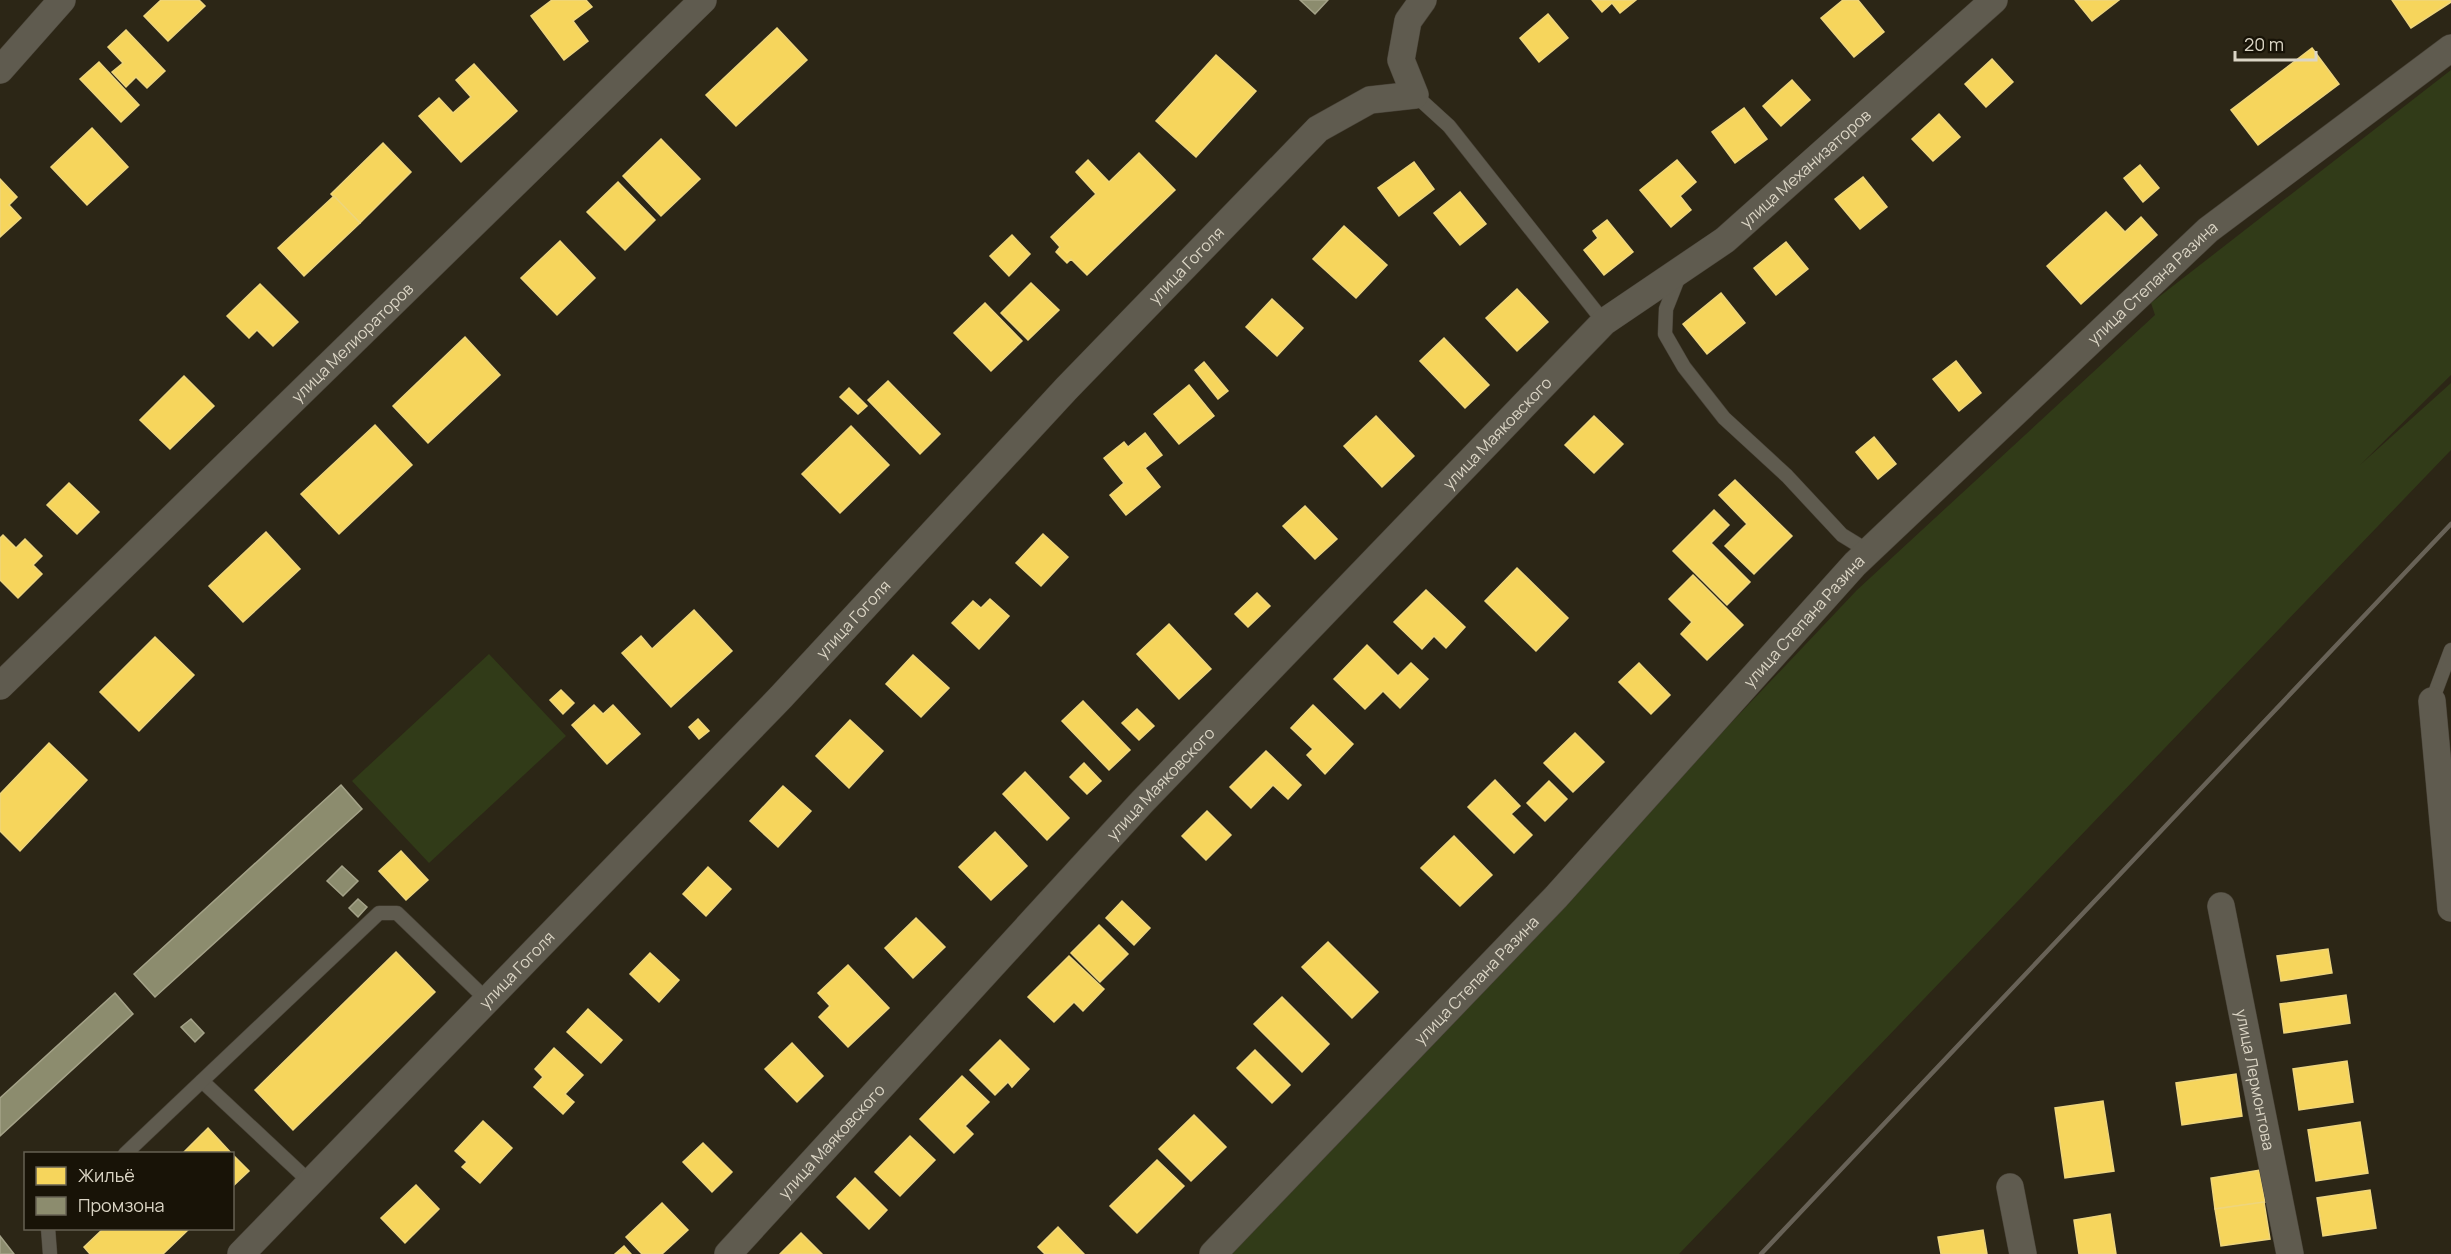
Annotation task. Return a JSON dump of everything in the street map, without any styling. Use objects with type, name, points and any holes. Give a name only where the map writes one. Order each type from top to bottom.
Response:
[{"type":"street","points":[[0,70],[62,0]]},
{"type":"street","name":"улица Мелиораторов","points":[[0,686],[703,0]]},
{"type":"street","points":[[1415,95],[1401,60],[1408,21],[1423,0]]},
{"type":"street","name":"улица Механизаторов","points":[[1604,322],[1725,240],[1994,0]]},
{"type":"street","name":"улица Степана Разина","points":[[1213,1254],[1556,897],[1868,551],[2208,230],[2451,48]]},
{"type":"street","name":"улица Гоголя","points":[[241,1254],[781,697],[1066,389],[1318,129],[1370,100],[1415,95]]},
{"type":"street","name":"улица Маяковского","points":[[728,1254],[1142,802],[1604,322]]},
{"type":"street","points":[[2432,701],[2451,908]]},
{"type":"street","name":"улица Лермонтова","points":[[2221,906],[2290,1254]]},
{"type":"street","points":[[2010,1188],[2023,1254]]},
{"type":"lane","points":[[1415,95],[1449,126],[1604,322]]},
{"type":"lane","points":[[1682,269],[1666,309],[1665,334],[1684,367],[1724,417],[1787,476],[1842,535],[1868,551]]},
{"type":"lane","points":[[2432,701],[2451,650]]},
{"type":"lane","points":[[127,1152],[379,913],[397,914],[486,999]]},
{"type":"lane","points":[[202,1081],[310,1182]]},
{"type":"lane","points":[[48,1230],[50,1254]]},
{"type":"green space","points":[[2451,70],[2451,375],[2360,465],[2451,383],[2451,450],[1679,1254],[1228,1254],[1857,590],[2155,315],[2151,303]]},
{"type":"green space","points":[[489,654],[566,736],[429,863],[352,781]]},
{"type":"building: Жильё","points":[[161,0],[199,0],[205,6],[168,41],[144,16]]},
{"type":"building: Жильё","points":[[552,0],[586,0],[592,7],[573,21],[588,41],[564,60],[531,16]]},
{"type":"building: Жильё","points":[[1592,0],[1636,0],[1620,13],[1612,3],[1602,12]]},
{"type":"building: Жильё","points":[[1843,0],[1858,0],[1884,32],[1854,57],[1821,18]]},
{"type":"building: Жильё","points":[[2075,0],[2119,0],[2092,21]]},
{"type":"building: Жильё","points":[[2392,0],[2451,0],[2451,2],[2411,28]]},
{"type":"building: Жильё","points":[[1548,14],[1568,38],[1539,62],[1520,38]]},
{"type":"building: Жильё","points":[[777,28],[807,60],[736,126],[706,95]]},
{"type":"building: Жильё","points":[[126,30],[165,71],[147,88],[136,77],[126,87],[112,72],[123,63],[108,47]]},
{"type":"building: Жильё","points":[[2312,48],[2339,84],[2258,145],[2231,110]]},
{"type":"building: Жильё","points":[[1216,55],[1256,91],[1196,157],[1156,121]]},
{"type":"building: Жильё","points":[[1992,59],[2013,82],[1986,107],[1965,84]]},
{"type":"building: Жильё","points":[[99,62],[139,105],[121,122],[80,79]]},
{"type":"building: Жильё","points":[[474,64],[517,111],[461,162],[419,116],[439,98],[453,113],[471,97],[456,80]]},
{"type":"building: Жильё","points":[[1792,80],[1810,100],[1781,126],[1763,106]]},
{"type":"building: Жильё","points":[[1744,108],[1767,139],[1735,163],[1712,132]]},
{"type":"building: Жильё","points":[[1939,114],[1960,137],[1933,161],[1912,139]]},
{"type":"building: Жильё","points":[[92,128],[128,167],[87,205],[51,167]]},
{"type":"building: Жильё","points":[[661,139],[700,179],[661,216],[623,176]]},
{"type":"building: Жильё","points":[[383,143],[411,172],[360,223],[331,194]]},
{"type":"building: Жильё","points":[[1139,153],[1175,190],[1087,275],[1071,259],[1067,263],[1056,252],[1060,247],[1051,237],[1096,194],[1076,172],[1088,160],[1109,182]]},
{"type":"building: Жильё","points":[[1677,160],[1696,182],[1680,196],[1691,210],[1671,227],[1640,190]]},
{"type":"building: Жильё","points":[[1414,162],[1434,189],[1399,216],[1378,188]]},
{"type":"building: Жильё","points":[[2140,165],[2159,188],[2143,202],[2124,178]]},
{"type":"building: Жильё","points":[[1863,177],[1887,207],[1860,229],[1835,199]]},
{"type":"building: Жильё","points":[[0,179],[17,197],[9,205],[21,218],[0,237]]},
{"type":"building: Жильё","points":[[618,182],[655,220],[625,250],[587,212]]},
{"type":"building: Жильё","points":[[1460,192],[1486,224],[1460,245],[1434,213]]},
{"type":"building: Жильё","points":[[334,196],[360,223],[304,276],[278,248]]},
{"type":"building: Жильё","points":[[2106,212],[2125,232],[2141,217],[2157,235],[2081,304],[2047,266]]},
{"type":"building: Жильё","points":[[1607,220],[1633,252],[1604,275],[1584,250],[1598,238],[1593,231]]},
{"type":"building: Жильё","points":[[1344,226],[1387,265],[1356,298],[1313,259]]},
{"type":"building: Жильё","points":[[1012,235],[1030,254],[1009,276],[990,256]]},
{"type":"building: Жильё","points":[[560,241],[595,278],[557,315],[521,278]]},
{"type":"building: Жильё","points":[[1786,242],[1808,269],[1776,295],[1754,268]]},
{"type":"building: Жильё","points":[[1031,283],[1059,310],[1028,340],[1001,313]]},
{"type":"building: Жильё","points":[[260,284],[298,322],[273,346],[257,330],[249,338],[227,316]]},
{"type":"building: Жильё","points":[[1517,289],[1548,322],[1517,351],[1486,318]]},
{"type":"building: Жильё","points":[[1721,293],[1745,323],[1707,354],[1683,324]]},
{"type":"building: Жильё","points":[[1272,299],[1303,328],[1277,356],[1246,327]]},
{"type":"building: Жильё","points":[[985,303],[1022,341],[991,371],[954,333]]},
{"type":"building: Жильё","points":[[465,337],[500,375],[428,443],[393,406]]},
{"type":"building: Жильё","points":[[1444,338],[1489,385],[1465,408],[1420,361]]},
{"type":"building: Жильё","points":[[1956,361],[1981,393],[1959,411],[1933,379]]},
{"type":"building: Жильё","points":[[1204,362],[1228,391],[1218,399],[1195,370]]},
{"type":"building: Жильё","points":[[184,376],[214,406],[170,449],[140,420]]},
{"type":"building: Жильё","points":[[888,381],[940,434],[920,454],[868,400]]},
{"type":"building: Жильё","points":[[1189,385],[1214,416],[1179,444],[1154,414]]},
{"type":"building: Жильё","points":[[849,388],[867,406],[858,414],[840,397]]},
{"type":"building: Жильё","points":[[1376,416],[1414,456],[1382,487],[1344,446]]},
{"type":"building: Жильё","points":[[1594,416],[1623,444],[1594,473],[1565,445]]},
{"type":"building: Жильё","points":[[375,425],[412,465],[339,534],[301,494]]},
{"type":"building: Жильё","points":[[851,426],[889,465],[840,513],[802,474]]},
{"type":"building: Жильё","points":[[1145,433],[1162,455],[1145,468],[1160,487],[1126,515],[1110,495],[1124,483],[1104,458],[1124,442],[1128,447]]},
{"type":"building: Жильё","points":[[1874,437],[1896,464],[1878,479],[1856,452]]},
{"type":"building: Жильё","points":[[1735,480],[1792,536],[1754,574],[1725,546],[1747,524],[1719,495]]},
{"type":"building: Жильё","points":[[69,483],[99,512],[77,534],[47,505]]},
{"type":"building: Жильё","points":[[1305,506],[1337,539],[1315,559],[1283,526]]},
{"type":"building: Жильё","points":[[1714,510],[1729,525],[1711,543],[1750,582],[1727,605],[1673,551]]},
{"type":"building: Жильё","points":[[266,532],[300,569],[243,622],[209,586]]},
{"type":"building: Жильё","points":[[1043,534],[1068,557],[1041,586],[1016,563]]},
{"type":"building: Жильё","points":[[3,535],[16,548],[25,539],[42,556],[33,565],[42,574],[18,598],[0,580],[0,538]]},
{"type":"building: Жильё","points":[[1517,568],[1568,618],[1536,651],[1485,601]]},
{"type":"building: Жильё","points":[[1693,575],[1743,625],[1707,660],[1681,634],[1692,622],[1669,599]]},
{"type":"building: Жильё","points":[[1426,590],[1465,627],[1446,648],[1434,636],[1422,649],[1394,622]]},
{"type":"building: Жильё","points":[[1257,593],[1270,606],[1248,627],[1235,614]]},
{"type":"building: Жильё","points":[[990,599],[1009,616],[979,649],[952,623],[973,601],[981,608]]},
{"type":"building: Жильё","points":[[694,610],[732,651],[671,707],[622,653],[641,636],[652,649]]},
{"type":"building: Жильё","points":[[1169,624],[1211,669],[1179,699],[1137,654]]},
{"type":"building: Жильё","points":[[155,637],[194,675],[139,731],[100,692]]},
{"type":"building: Жильё","points":[[1367,645],[1398,676],[1411,663],[1428,679],[1400,708],[1383,691],[1365,709],[1334,679]]},
{"type":"building: Жильё","points":[[913,655],[949,688],[921,717],[886,684]]},
{"type":"building: Жильё","points":[[1639,663],[1670,695],[1651,714],[1619,682]]},
{"type":"building: Жильё","points":[[561,690],[574,703],[563,714],[550,700]]},
{"type":"building: Жильё","points":[[1083,701],[1130,750],[1109,770],[1062,721]]},
{"type":"building: Жильё","points":[[594,705],[603,714],[613,705],[640,734],[607,764],[572,725]]},
{"type":"building: Жильё","points":[[1313,705],[1353,744],[1325,774],[1307,755],[1313,749],[1291,728]]},
{"type":"building: Жильё","points":[[1137,709],[1154,726],[1139,740],[1122,723]]},
{"type":"building: Жильё","points":[[698,719],[709,731],[699,739],[689,727]]},
{"type":"building: Жильё","points":[[850,720],[883,751],[849,788],[816,756]]},
{"type":"building: Жильё","points":[[1575,733],[1604,762],[1573,792],[1544,763]]},
{"type":"building: Жильё","points":[[49,743],[87,780],[20,851],[0,831],[0,794]]},
{"type":"building: Жильё","points":[[1266,751],[1301,785],[1288,799],[1273,785],[1251,808],[1230,787]]},
{"type":"building: Жильё","points":[[1084,763],[1101,781],[1087,794],[1070,777]]},
{"type":"building: Жильё","points":[[1025,772],[1069,818],[1047,840],[1003,794]]},
{"type":"building: Жильё","points":[[1495,780],[1520,806],[1511,814],[1532,835],[1514,853],[1468,807]]},
{"type":"building: Жильё","points":[[1549,781],[1567,799],[1545,821],[1527,803]]},
{"type":"building: Жильё","points":[[783,786],[811,811],[778,847],[750,821]]},
{"type":"building: Жильё","points":[[1207,811],[1231,835],[1206,860],[1182,836]]},
{"type":"building: Жильё","points":[[995,832],[1027,866],[991,900],[959,867]]},
{"type":"building: Жильё","points":[[1454,836],[1492,875],[1460,906],[1421,868]]},
{"type":"building: Жильё","points":[[401,851],[428,880],[406,900],[379,871]]},
{"type":"building: Жильё","points":[[708,867],[731,889],[706,916],[683,894]]},
{"type":"building: Жильё","points":[[1122,901],[1150,928],[1134,945],[1106,918]]},
{"type":"building: Жильё","points":[[916,918],[945,947],[913,978],[885,948]]},
{"type":"building: Жильё","points":[[1099,925],[1128,954],[1100,982],[1071,953]]},
{"type":"building: Жильё","points":[[1328,942],[1378,992],[1352,1018],[1302,967]]},
{"type":"building: Жильё","points":[[2328,949],[2332,973],[2281,981],[2277,956]]},
{"type":"building: Жильё","points":[[396,952],[435,992],[293,1130],[255,1090]]},
{"type":"building: Жильё","points":[[650,953],[679,980],[659,1002],[630,974]]},
{"type":"building: Жильё","points":[[1069,956],[1104,989],[1083,1011],[1074,1002],[1054,1022],[1028,997]]},
{"type":"building: Жильё","points":[[848,965],[889,1008],[848,1047],[819,1017],[830,1006],[818,993]]},
{"type":"building: Жильё","points":[[2346,995],[2350,1023],[2284,1033],[2280,1004]]},
{"type":"building: Жильё","points":[[1282,997],[1329,1044],[1302,1072],[1254,1024]]},
{"type":"building: Жильё","points":[[588,1009],[622,1040],[601,1063],[567,1032]]},
{"type":"building: Жильё","points":[[1000,1040],[1029,1069],[1012,1087],[1008,1082],[995,1095],[970,1070]]},
{"type":"building: Жильё","points":[[792,1043],[823,1076],[797,1102],[765,1069]]},
{"type":"building: Жильё","points":[[554,1048],[583,1075],[565,1094],[574,1102],[563,1114],[534,1087],[543,1077],[535,1069]]},
{"type":"building: Жильё","points":[[1255,1050],[1290,1085],[1272,1103],[1237,1068]]},
{"type":"building: Жильё","points":[[2347,1061],[2353,1102],[2299,1110],[2293,1069]]},
{"type":"building: Жильё","points":[[2236,1074],[2242,1116],[2182,1125],[2176,1083]]},
{"type":"building: Жильё","points":[[962,1076],[989,1102],[965,1126],[973,1134],[954,1153],[920,1119]]},
{"type":"building: Жильё","points":[[2103,1101],[2114,1171],[2065,1178],[2055,1108]]},
{"type":"building: Жильё","points":[[1194,1115],[1226,1147],[1191,1181],[1159,1149]]},
{"type":"building: Жильё","points":[[483,1121],[512,1148],[480,1183],[462,1167],[467,1162],[455,1151]]},
{"type":"building: Жильё","points":[[2360,1122],[2368,1173],[2316,1181],[2308,1130]]},
{"type":"building: Жильё","points":[[208,1128],[230,1152],[184,1152]]},
{"type":"building: Жильё","points":[[910,1136],[935,1160],[900,1196],[875,1172]]},
{"type":"building: Жильё","points":[[703,1143],[732,1172],[712,1192],[683,1162]]},
{"type":"building: Жильё","points":[[234,1156],[249,1171],[234,1185]]},
{"type":"building: Жильё","points":[[1157,1160],[1184,1186],[1137,1233],[1110,1206]]},
{"type":"building: Жильё","points":[[2260,1170],[2265,1202],[2215,1209],[2211,1178]]},
{"type":"building: Жильё","points":[[855,1178],[887,1210],[869,1229],[837,1197]]},
{"type":"building: Жильё","points":[[416,1185],[439,1209],[405,1243],[381,1218]]},
{"type":"building: Жильё","points":[[2370,1190],[2376,1228],[2323,1236],[2317,1198]]},
{"type":"building: Жильё","points":[[2264,1202],[2270,1239],[2221,1246],[2215,1209]]},
{"type":"building: Жильё","points":[[662,1203],[688,1230],[662,1254],[642,1254],[626,1237]]},
{"type":"building: Жильё","points":[[2110,1214],[2116,1254],[2079,1254],[2074,1220]]},
{"type":"building: Жильё","points":[[1058,1227],[1084,1254],[1045,1254],[1038,1247]]},
{"type":"building: Жильё","points":[[102,1230],[188,1230],[163,1254],[90,1254],[84,1247]]},
{"type":"building: Жильё","points":[[1983,1230],[1987,1254],[1941,1254],[1938,1237]]},
{"type":"building: Жильё","points":[[801,1233],[822,1254],[780,1254]]},
{"type":"building: Жильё","points":[[624,1246],[631,1254],[615,1254]]},
{"type":"building: Промзона","points":[[1300,0],[1328,0],[1315,14]]},
{"type":"building: Промзона","points":[[341,785],[362,809],[155,997],[134,974]]},
{"type":"building: Промзона","points":[[342,866],[358,881],[343,896],[327,881]]},
{"type":"building: Промзона","points":[[358,899],[367,907],[358,917],[349,908]]},
{"type":"building: Промзона","points":[[115,993],[133,1014],[0,1136],[0,1098]]},
{"type":"building: Промзона","points":[[191,1019],[204,1033],[195,1042],[181,1027]]},
{"type":"building: Промзона","points":[[0,1236],[14,1254],[0,1254]]},
{"type":"railway","points":[[1761,1254],[2451,524]]}]
